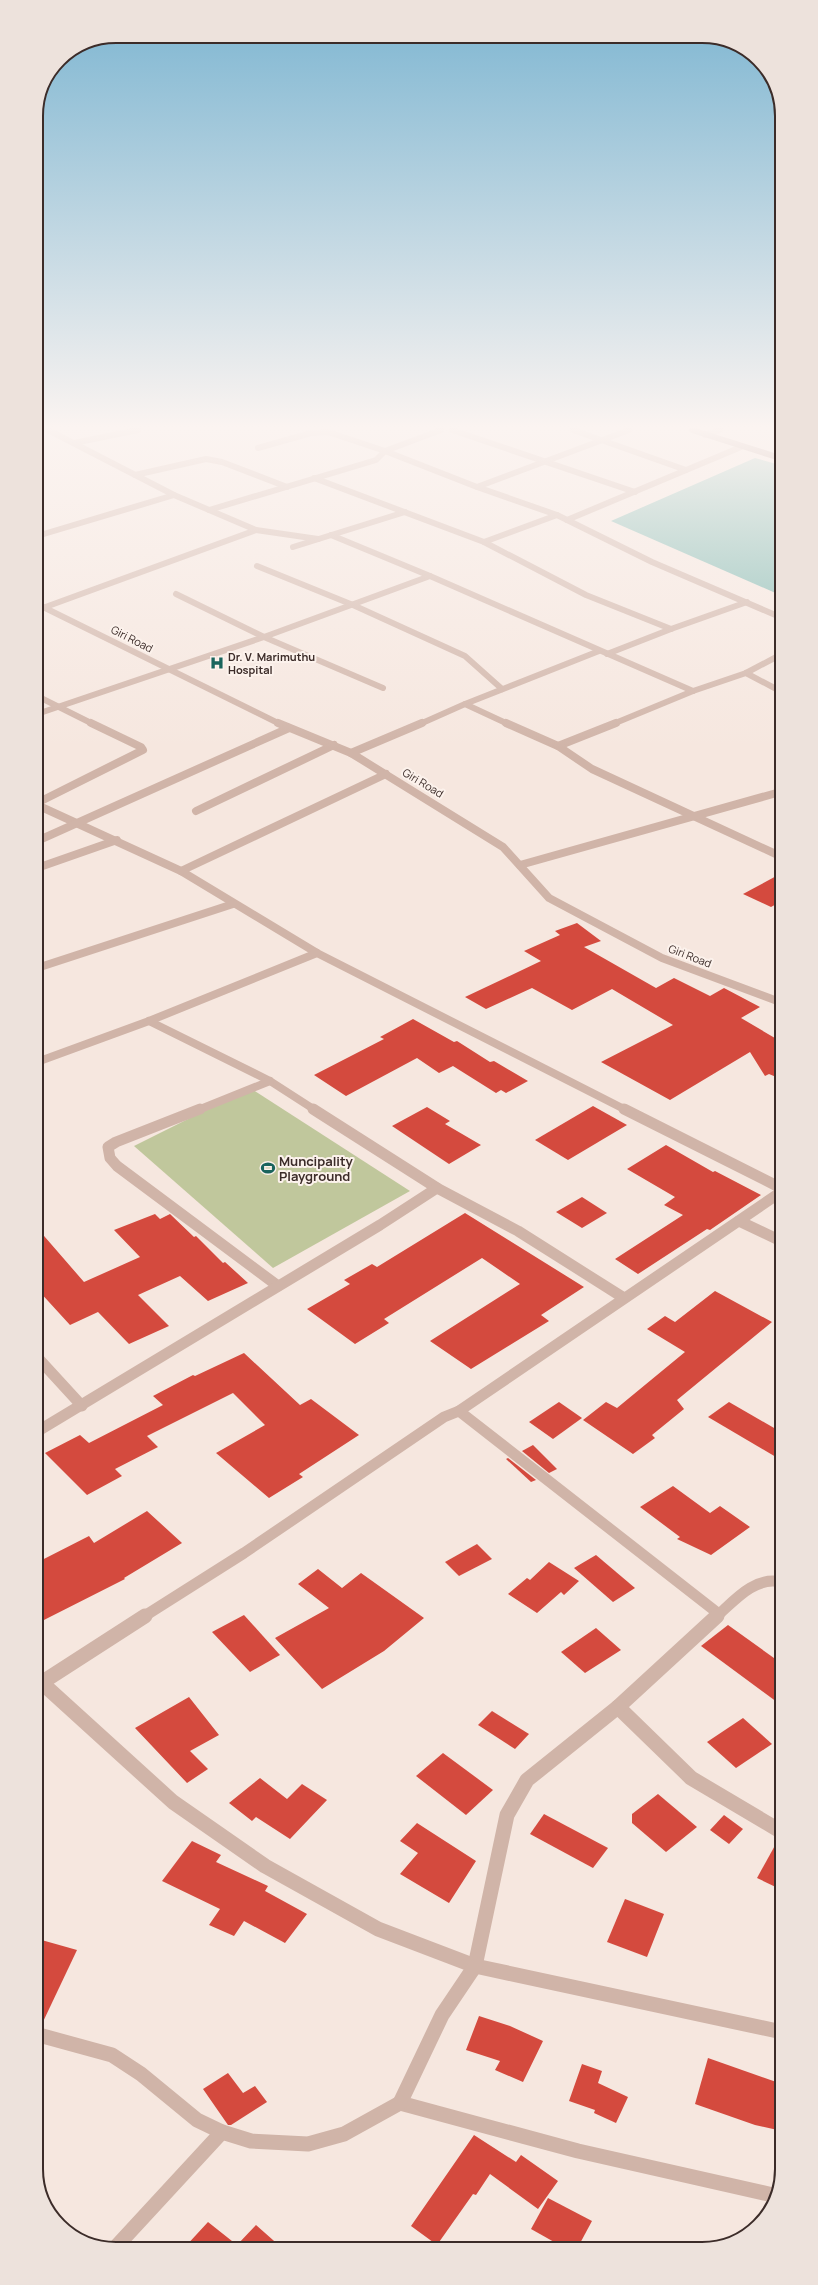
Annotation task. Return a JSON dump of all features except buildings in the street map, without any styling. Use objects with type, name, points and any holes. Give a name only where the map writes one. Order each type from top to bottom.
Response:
[{"type":"street","points":[[43,606],[237,537]]},
{"type":"street","points":[[302,537],[318,539]]},
{"type":"street","points":[[293,547],[326,537]]},
{"type":"street","points":[[336,537],[430,576],[693,691]]},
{"type":"street","points":[[470,537],[484,542],[586,596],[670,629]]},
{"type":"street","points":[[484,542],[499,537]]},
{"type":"street","points":[[601,537],[652,562],[775,615]]},
{"type":"street","points":[[257,566],[353,605],[465,656],[502,689]]},
{"type":"street","points":[[43,711],[264,637],[430,576]]},
{"type":"street","points":[[176,594],[264,637],[383,688]]},
{"type":"street","points":[[607,654],[670,629],[747,602]]},
{"type":"street","name":"Giri Road","points":[[43,609],[289,728],[352,753],[503,847],[549,898],[662,958],[775,1000]]},
{"type":"street","points":[[352,753],[465,704],[599,651]]},
{"type":"street","points":[[558,746],[693,691],[746,673],[775,658]]},
{"type":"street","points":[[746,673],[775,688]]},
{"type":"street","points":[[43,699],[141,747],[143,750],[43,801]]},
{"type":"street","points":[[465,704],[558,746],[592,769],[775,854]]},
{"type":"street","points":[[43,839],[289,728]]},
{"type":"street","points":[[196,811],[334,745]]},
{"type":"street","points":[[181,871],[386,774]]},
{"type":"street","points":[[520,865],[696,817],[775,793]]},
{"type":"street","points":[[43,807],[181,871],[233,904],[317,953],[775,1185]]},
{"type":"street","points":[[43,866],[117,840]]},
{"type":"street","points":[[43,966],[233,904]]},
{"type":"street","points":[[43,1060],[149,1021],[317,953]]},
{"type":"street","points":[[149,1021],[270,1081],[437,1188],[518,1231],[574,1268],[624,1298]]},
{"type":"street","points":[[270,1081],[116,1142],[108,1147],[107,1154],[110,1160],[117,1166],[278,1286]]},
{"type":"street","points":[[43,1429],[437,1188]]},
{"type":"street","points":[[43,1682],[244,1553],[444,1418],[459,1412],[775,1196]]},
{"type":"street","points":[[739,1220],[775,1238]]},
{"type":"street","points":[[43,1363],[82,1406]]},
{"type":"street","points":[[459,1412],[718,1614]]},
{"type":"street","points":[[43,2036],[81,2044],[112,2055],[141,2074],[197,2120],[222,2132],[251,2141],[280,2141],[308,2144],[344,2134],[400,2103],[442,2015],[475,1966],[507,1815],[526,1780],[618,1707],[749,1587],[772,1580],[775,1581]]},
{"type":"street","points":[[43,1687],[173,1802],[265,1866],[378,1929],[475,1966],[775,2030]]},
{"type":"street","points":[[618,1707],[691,1778],[775,1828]]},
{"type":"street","points":[[400,2103],[578,2151],[770,2194]]},
{"type":"street","points":[[120,2242],[222,2132]]},
{"type":"green space","name":"Muncipality Playground","points":[[250,1088],[410,1191],[273,1268],[134,1146]]},
{"type":"water","points":[[647,537],[775,537],[775,593]]},
{"type":"place","name":"Dr. V. Marimuthu Hospital","points":[[217,663]]},
{"type":"place","name":"Muncipality Playground","points":[[268,1168]]}]
